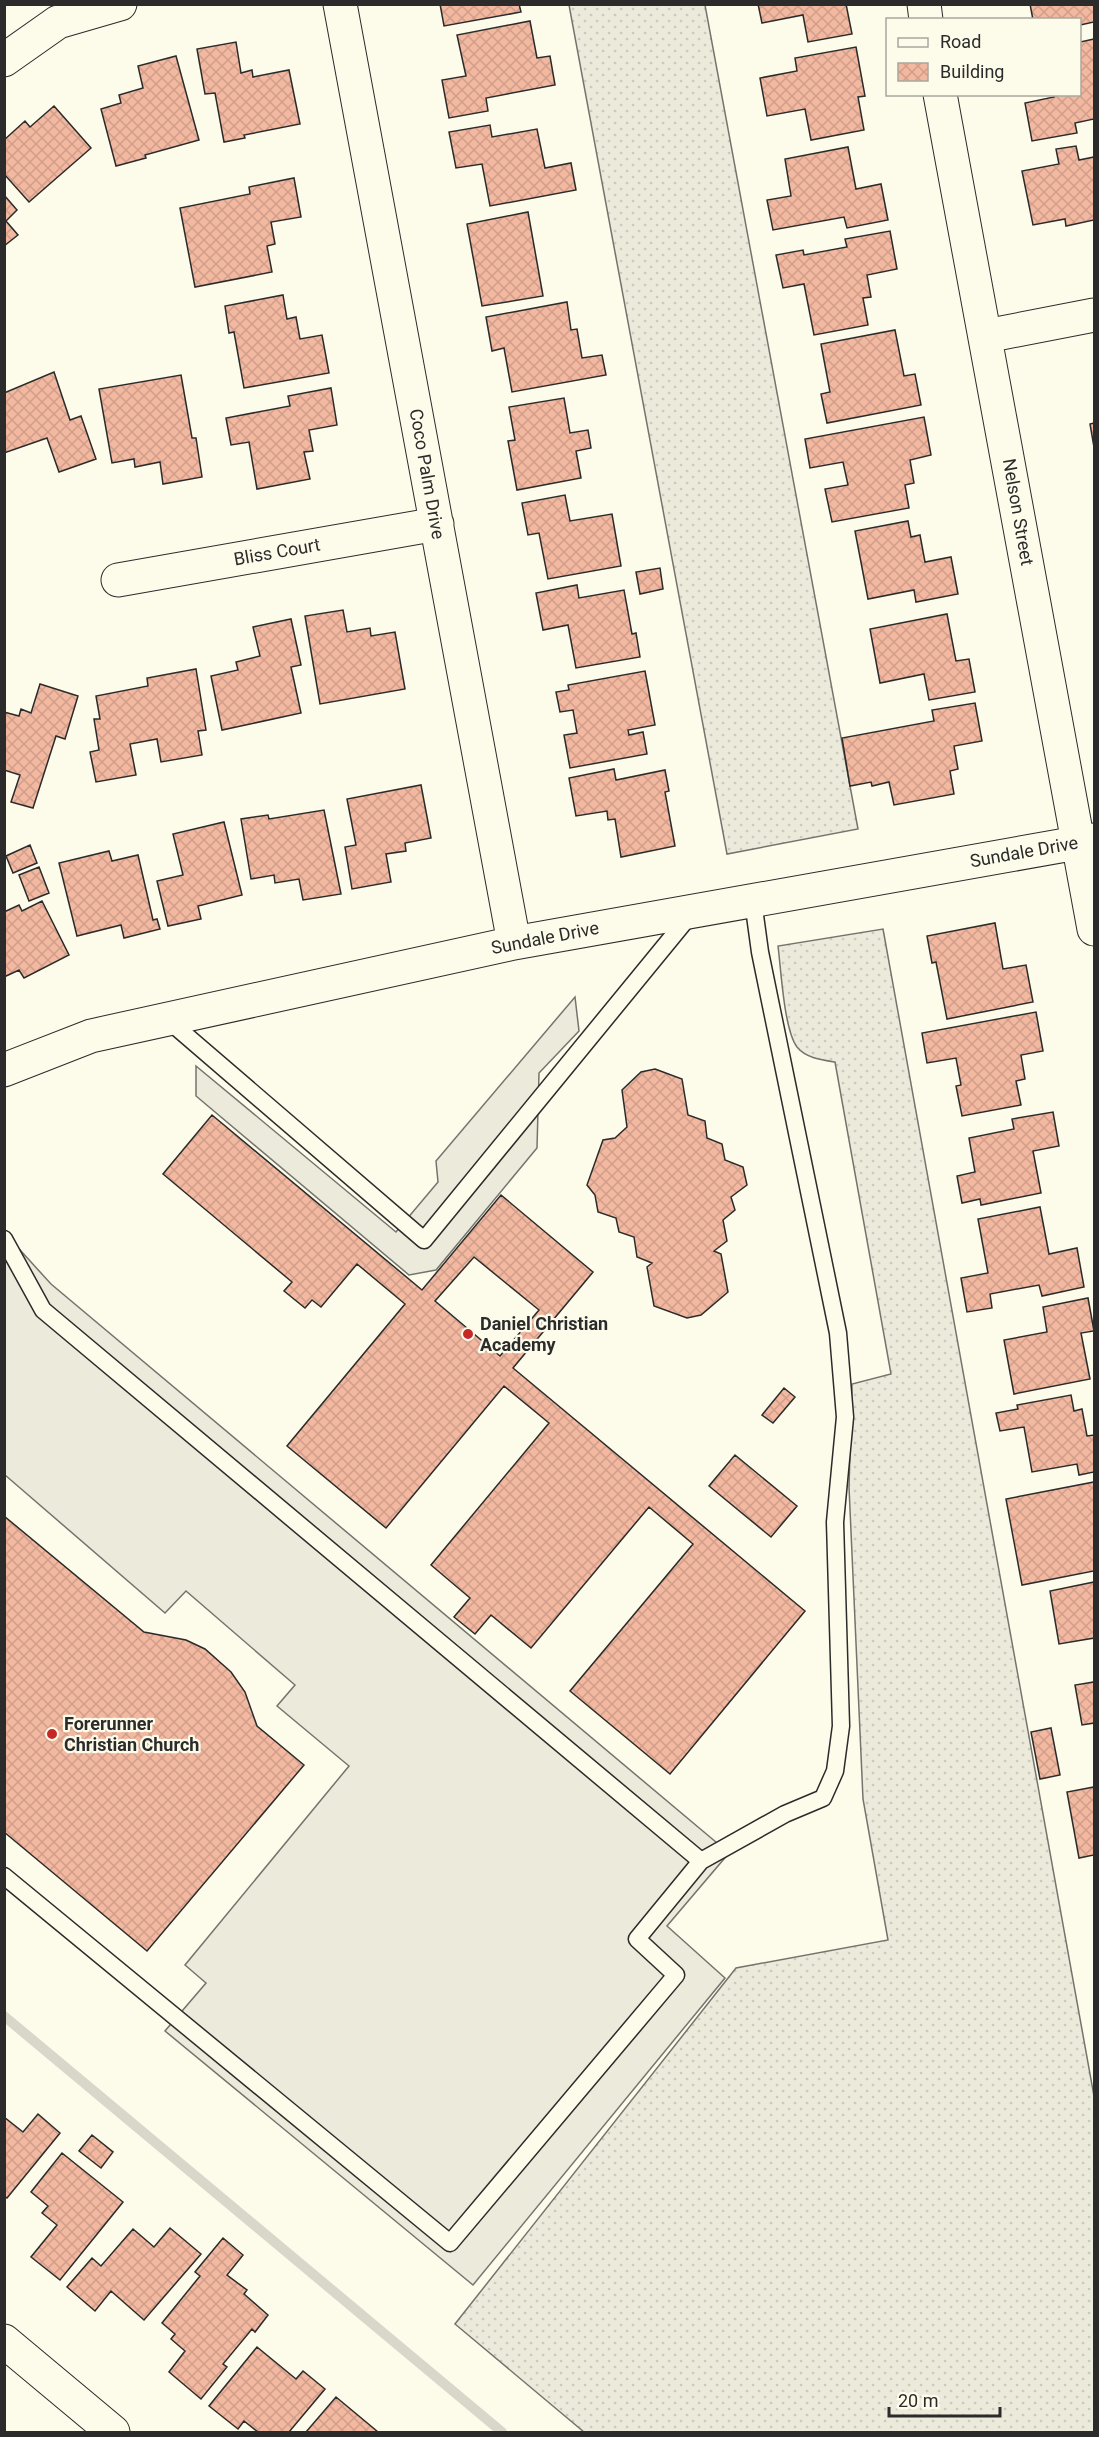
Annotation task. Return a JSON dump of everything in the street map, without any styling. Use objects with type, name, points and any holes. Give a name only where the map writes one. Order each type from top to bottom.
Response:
[{"type":"street","points":[[4,60],[58,22],[120,4]]},
{"type":"street","name":"Coco Palm Drive","points":[[340,4],[514,943]]},
{"type":"street","name":"Nelson Street","points":[[940,96],[1087,841],[1095,929]]},
{"type":"street","points":[[986,336],[1095,315]]},
{"type":"street","name":"Bliss Court","points":[[118,580],[436,525]]},
{"type":"street","name":"Sundale Drive","points":[[4,1070],[91,1036],[514,943],[1087,841]]},
{"type":"street","points":[[4,2341],[113,2433]]},
{"type":"lane","points":[[4,1876],[450,2243],[676,1975],[636,1939],[701,1861],[784,1814],[823,1798],[835,1771],[841,1726],[835,1522],[845,1417],[838,1333],[760,952],[753,901]]},
{"type":"lane","points":[[168,1020],[424,1239],[693,912]]},
{"type":"lane","points":[[6,1247],[43,1310],[701,1861]]},
{"type":"shaded area","points":[[569,5],[705,5],[858,829],[727,854]]},
{"type":"shaded area","points":[[883,929],[1094,2096],[1094,2432],[584,2432],[455,2324],[736,1968],[888,1940],[863,1799],[849,1487],[852,1384],[891,1374],[835,1062],[805,1054],[797,1047],[793,1039],[786,1014],[778,946]]},
{"type":"shaded area","points":[[575,997],[579,1031],[539,1073],[537,1148],[436,1270],[409,1275],[196,1096],[196,1066],[396,1232],[438,1182],[436,1161]]},
{"type":"shaded area","points":[[11,1240],[51,1284],[729,1853],[667,1926],[725,1978],[473,2285],[165,2031],[206,1983],[185,1965],[349,1766],[277,1706],[295,1685],[186,1591],[165,1613],[5,1475],[4,1241]]},
{"type":"building","points":[[440,4],[519,4],[521,12],[444,26]]},
{"type":"building","points":[[758,4],[846,4],[852,34],[808,42],[803,15],[762,23]]},
{"type":"building","points":[[1030,4],[1094,4],[1094,22],[1081,25],[1081,18],[1033,18]]},
{"type":"building","points":[[530,21],[537,58],[550,56],[555,85],[486,98],[488,111],[449,118],[442,80],[466,76],[457,35]]},
{"type":"building","points":[[1094,39],[1094,119],[1075,123],[1077,133],[1032,141],[1025,103],[1054,96],[1081,96],[1081,42]]},
{"type":"building","points":[[236,42],[241,73],[252,70],[253,77],[289,70],[300,124],[244,135],[245,138],[224,142],[215,93],[205,94],[197,49]]},
{"type":"building","points":[[856,47],[865,96],[858,97],[864,130],[811,140],[805,109],[767,116],[760,78],[797,71],[795,58]]},
{"type":"building","points":[[176,56],[199,140],[145,155],[146,158],[116,166],[101,109],[121,103],[119,95],[143,88],[138,66]]},
{"type":"building","points":[[54,106],[91,148],[29,202],[4,174],[4,140],[25,121],[30,127]]},
{"type":"building","points":[[490,125],[492,137],[537,129],[545,168],[571,163],[576,190],[490,206],[482,164],[456,168],[449,132]]},
{"type":"building","points":[[1076,146],[1079,160],[1094,157],[1094,220],[1066,226],[1065,219],[1033,225],[1022,171],[1059,164],[1056,149]]},
{"type":"building","points":[[848,147],[856,189],[881,184],[888,220],[847,228],[844,217],[773,230],[767,200],[791,196],[785,159]]},
{"type":"building","points":[[294,178],[301,217],[271,222],[275,244],[267,246],[272,272],[195,287],[180,208],[250,194],[249,187]]},
{"type":"building","points":[[4,195],[17,210],[6,221],[18,235],[4,246]]},
{"type":"building","points":[[528,212],[543,296],[482,306],[467,224]]},
{"type":"building","points":[[890,231],[897,269],[867,275],[871,297],[863,298],[868,325],[814,335],[804,284],[783,288],[776,255],[803,250],[804,255],[847,247],[845,239]]},
{"type":"building","points":[[283,295],[287,319],[296,317],[300,339],[322,335],[329,373],[244,388],[234,332],[229,333],[225,306]]},
{"type":"building","points":[[567,302],[571,330],[577,329],[582,358],[602,355],[606,375],[512,392],[504,348],[492,351],[486,317]]},
{"type":"building","points":[[895,330],[904,376],[915,374],[921,405],[827,423],[821,394],[830,392],[821,344]]},
{"type":"building","points":[[54,372],[70,420],[81,416],[96,459],[59,472],[47,438],[4,453],[4,393]]},
{"type":"building","points":[[181,375],[192,438],[196,438],[202,477],[163,484],[160,462],[135,467],[134,459],[112,463],[99,389]]},
{"type":"building","points":[[331,388],[337,425],[309,430],[313,451],[304,452],[310,479],[257,489],[249,442],[231,445],[226,418],[290,406],[288,396]]},
{"type":"building","points":[[564,398],[570,433],[588,430],[591,448],[576,451],[581,478],[517,490],[508,441],[515,440],[509,407]]},
{"type":"building","points":[[924,417],[931,455],[910,460],[914,483],[905,485],[909,508],[832,522],[825,489],[848,485],[843,462],[810,468],[805,439]]},
{"type":"building","points":[[1094,423],[1094,447],[1090,424]]},
{"type":"building","points":[[565,495],[570,521],[612,514],[621,566],[548,579],[539,533],[528,535],[522,503]]},
{"type":"building","points":[[908,521],[911,537],[920,535],[925,562],[951,557],[958,594],[916,602],[914,590],[868,599],[855,531]]},
{"type":"building","points":[[660,568],[663,589],[640,594],[636,572]]},
{"type":"building","points":[[577,585],[579,598],[624,590],[632,634],[636,633],[640,657],[576,668],[568,625],[543,630],[536,593]]},
{"type":"building","points":[[343,610],[347,632],[370,628],[371,636],[395,632],[405,689],[320,704],[305,616]]},
{"type":"building","points":[[947,614],[956,661],[969,659],[975,692],[929,700],[924,674],[880,683],[870,629]]},
{"type":"building","points":[[291,619],[301,665],[291,667],[301,713],[222,730],[211,676],[238,670],[236,662],[260,656],[253,627]]},
{"type":"building","points":[[196,669],[206,730],[198,731],[202,755],[161,762],[157,739],[130,744],[136,775],[96,782],[90,752],[99,750],[94,719],[100,719],[96,696],[148,686],[147,678]]},
{"type":"building","points":[[645,671],[655,725],[628,730],[629,735],[643,732],[647,754],[570,768],[564,735],[577,733],[573,710],[560,712],[556,692],[569,690],[568,685]]},
{"type":"building","points":[[40,684],[78,696],[65,739],[56,736],[33,808],[11,802],[20,775],[4,770],[4,712],[19,716],[21,709],[31,713]]},
{"type":"building","points":[[975,703],[982,741],[954,746],[958,769],[950,771],[954,794],[894,805],[889,782],[872,786],[871,782],[850,786],[842,738],[934,721],[932,710]]},
{"type":"building","points":[[614,769],[616,780],[665,770],[669,791],[665,792],[675,846],[621,857],[615,819],[608,820],[607,811],[576,816],[569,778]]},
{"type":"building","points":[[421,785],[431,838],[405,843],[406,851],[386,854],[391,882],[352,889],[345,847],[356,845],[347,799]]},
{"type":"building","points":[[324,810],[341,894],[303,900],[299,879],[275,883],[274,875],[251,879],[241,819],[268,815],[269,819]]},
{"type":"building","points":[[224,822],[242,895],[198,906],[201,919],[168,926],[157,881],[183,875],[173,834]]},
{"type":"building","points":[[30,845],[37,863],[13,873],[6,856]]},
{"type":"building","points":[[109,851],[112,861],[138,855],[153,920],[157,919],[160,929],[124,938],[121,925],[77,936],[59,863]]},
{"type":"building","points":[[39,867],[49,893],[29,901],[19,875]]},
{"type":"building","points":[[42,901],[69,955],[24,978],[19,970],[4,977],[4,912],[19,905],[22,911]]},
{"type":"building","points":[[995,923],[1003,969],[1026,965],[1033,1002],[947,1019],[936,962],[932,963],[927,936]]},
{"type":"building","points":[[1036,1012],[1043,1051],[1021,1055],[1025,1079],[1016,1081],[1021,1105],[962,1116],[956,1086],[961,1085],[956,1058],[927,1063],[922,1033]]},
{"type":"building","points":[[655,1069],[682,1079],[688,1115],[705,1121],[707,1138],[722,1144],[725,1160],[743,1167],[747,1185],[731,1197],[735,1210],[723,1220],[727,1241],[714,1251],[721,1254],[728,1292],[701,1315],[687,1318],[654,1306],[647,1267],[652,1263],[637,1257],[634,1237],[619,1232],[616,1218],[598,1212],[595,1195],[587,1185],[603,1140],[615,1138],[627,1127],[622,1090],[641,1072]]},
{"type":"building","points":[[1053,1112],[1059,1146],[1033,1151],[1041,1193],[981,1205],[980,1199],[962,1203],[957,1176],[975,1172],[969,1138],[1014,1129],[1012,1119]]},
{"type":"building","points":[[212,1115],[422,1290],[501,1195],[593,1272],[513,1368],[805,1611],[670,1774],[570,1691],[693,1544],[649,1507],[531,1648],[491,1615],[475,1634],[454,1617],[470,1598],[431,1565],[549,1423],[504,1386],[386,1528],[287,1446],[405,1304],[357,1264],[321,1307],[312,1300],[305,1308],[284,1291],[292,1282],[163,1174]],"holes":[[[474,1257],[539,1310],[500,1356],[435,1301]]]},
{"type":"building","points":[[1040,1207],[1049,1254],[1077,1248],[1084,1287],[1042,1296],[1039,1285],[990,1294],[992,1308],[967,1312],[961,1278],[988,1273],[978,1219]]},
{"type":"building","points":[[1088,1298],[1094,1331],[1081,1333],[1090,1379],[1014,1394],[1004,1340],[1047,1332],[1043,1307]]},
{"type":"building","points":[[784,1388],[795,1397],[773,1423],[762,1415]]},
{"type":"building","points":[[1071,1395],[1074,1411],[1082,1409],[1087,1436],[1094,1435],[1094,1472],[1079,1475],[1077,1464],[1032,1472],[1024,1427],[1000,1431],[996,1413],[1018,1409],[1017,1405]]},
{"type":"building","points":[[735,1455],[797,1506],[771,1537],[709,1486]]},
{"type":"building","points":[[1094,1482],[1094,1571],[1022,1585],[1006,1499]]},
{"type":"building","points":[[4,1516],[144,1632],[186,1640],[205,1649],[231,1672],[245,1692],[257,1726],[304,1765],[147,1951],[4,1832]]},
{"type":"building","points":[[1094,1582],[1094,1638],[1059,1644],[1050,1591]]},
{"type":"building","points":[[1094,1682],[1094,1723],[1082,1725],[1075,1685]]},
{"type":"building","points":[[1051,1728],[1060,1775],[1040,1779],[1031,1732]]},
{"type":"building","points":[[1094,1787],[1094,1855],[1079,1858],[1067,1792]]},
{"type":"building","points":[[38,2114],[60,2133],[7,2198],[4,2196],[4,2117],[23,2132]]},
{"type":"building","points":[[92,2135],[113,2152],[101,2168],[79,2151]]},
{"type":"building","points":[[62,2153],[123,2202],[60,2280],[31,2257],[57,2225],[42,2213],[48,2206],[31,2192]]},
{"type":"building","points":[[170,2228],[201,2254],[144,2320],[111,2291],[95,2311],[67,2287],[92,2258],[101,2266],[133,2229],[154,2247]]},
{"type":"building","points":[[223,2238],[243,2255],[227,2275],[247,2290],[244,2294],[268,2315],[255,2332],[252,2329],[223,2364],[227,2367],[201,2399],[169,2372],[185,2351],[171,2339],[175,2334],[162,2323],[200,2276],[195,2272]]},
{"type":"building","points":[[257,2347],[296,2379],[303,2371],[325,2389],[289,2432],[258,2432],[244,2421],[238,2429],[209,2406]]},
{"type":"building","points":[[336,2397],[378,2432],[306,2432]]},
{"type":"waterway","points":[[4,2016],[502,2432]]},
{"type":"place","name":"Daniel Christian Academy","points":[[468,1334]]},
{"type":"place","name":"Forerunner Christian Church","points":[[52,1734]]}]
